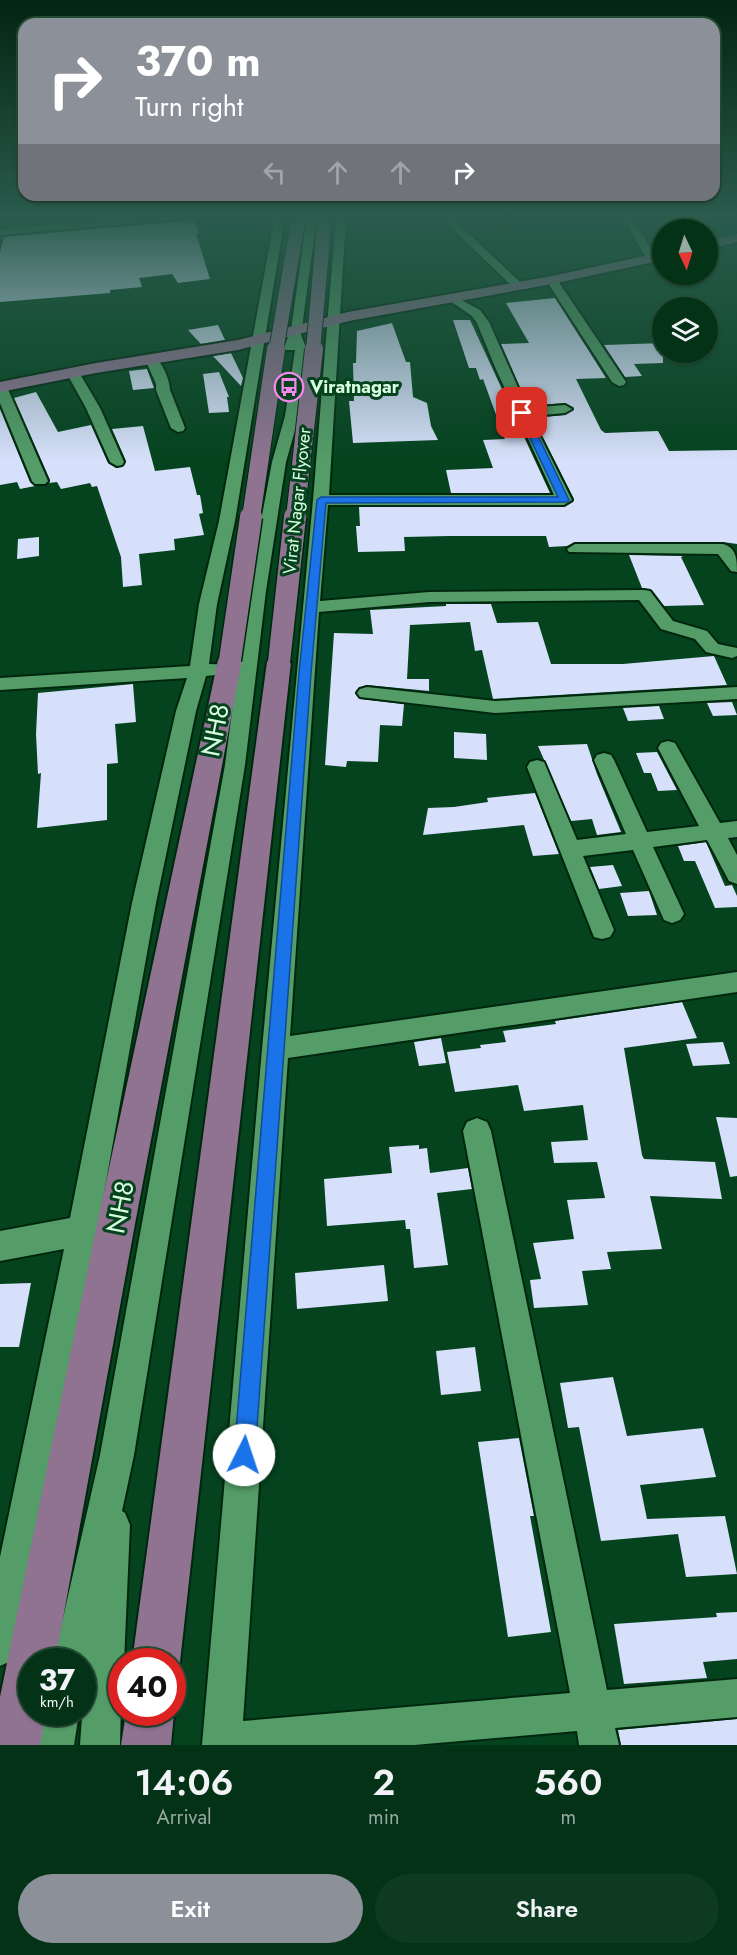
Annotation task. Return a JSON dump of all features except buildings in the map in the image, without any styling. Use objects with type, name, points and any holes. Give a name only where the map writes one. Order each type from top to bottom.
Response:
[{"type":"main road","name":"Virat Nagar Flyover","points":[[219,666],[284,297]]},
{"type":"main road","name":"Virat Nagar Flyover","points":[[287,671],[318,297]]},
{"type":"main road","points":[[0,387],[259,338],[297,330],[335,318],[441,297]]},
{"type":"main road","points":[[335,318],[457,297]]},
{"type":"main road","points":[[0,382],[259,338]]},
{"type":"main road","name":"NH8","points":[[15,1745],[99,1228],[183,804],[219,666]]},
{"type":"main road","points":[[158,1648],[280,787],[287,671]]},
{"type":"main road","points":[[146,1745],[148,1726]]},
{"type":"street","points":[[0,684],[219,666],[208,604],[226,521],[266,297]]},
{"type":"street","points":[[75,1648],[117,1455],[234,765],[256,591],[279,462],[292,416],[301,350],[297,330],[301,297]]},
{"type":"street","points":[[287,671],[312,607],[336,297]]},
{"type":"street","points":[[563,297],[619,382]]},
{"type":"street","points":[[321,500],[564,500],[522,413],[483,322],[476,313],[454,298]]},
{"type":"street","points":[[151,359],[163,384],[163,390],[178,428]]},
{"type":"street","points":[[72,372],[93,408],[117,462]]},
{"type":"street","points":[[0,387],[40,481]]},
{"type":"street","points":[[522,413],[565,409]]},
{"type":"street","points":[[575,549],[723,549],[737,567]]},
{"type":"street","points":[[312,607],[429,597],[644,595],[667,625],[701,635],[712,648],[735,655]]},
{"type":"street","points":[[368,693],[495,707],[737,693]]},
{"type":"street","points":[[668,748],[737,875]]},
{"type":"street","points":[[604,760],[672,914]]},
{"type":"street","points":[[537,766],[602,930]]},
{"type":"street","points":[[280,787],[275,1049],[222,1744],[596,1728],[737,1698]]},
{"type":"street","points":[[570,849],[737,829]]},
{"type":"street","points":[[275,1049],[737,982]]},
{"type":"street","points":[[477,1131],[596,1728]]},
{"type":"street","points":[[0,1246],[99,1228],[0,1647]]},
{"type":"street","points":[[100,1745],[117,1455]]},
{"type":"street","points":[[54,1745],[58,1726]]},
{"type":"place","name":"Viratnagar","points":[[289,387]]},
{"type":"route","points":[[244,1455],[305,673],[321,500],[564,500],[522,413]]}]
